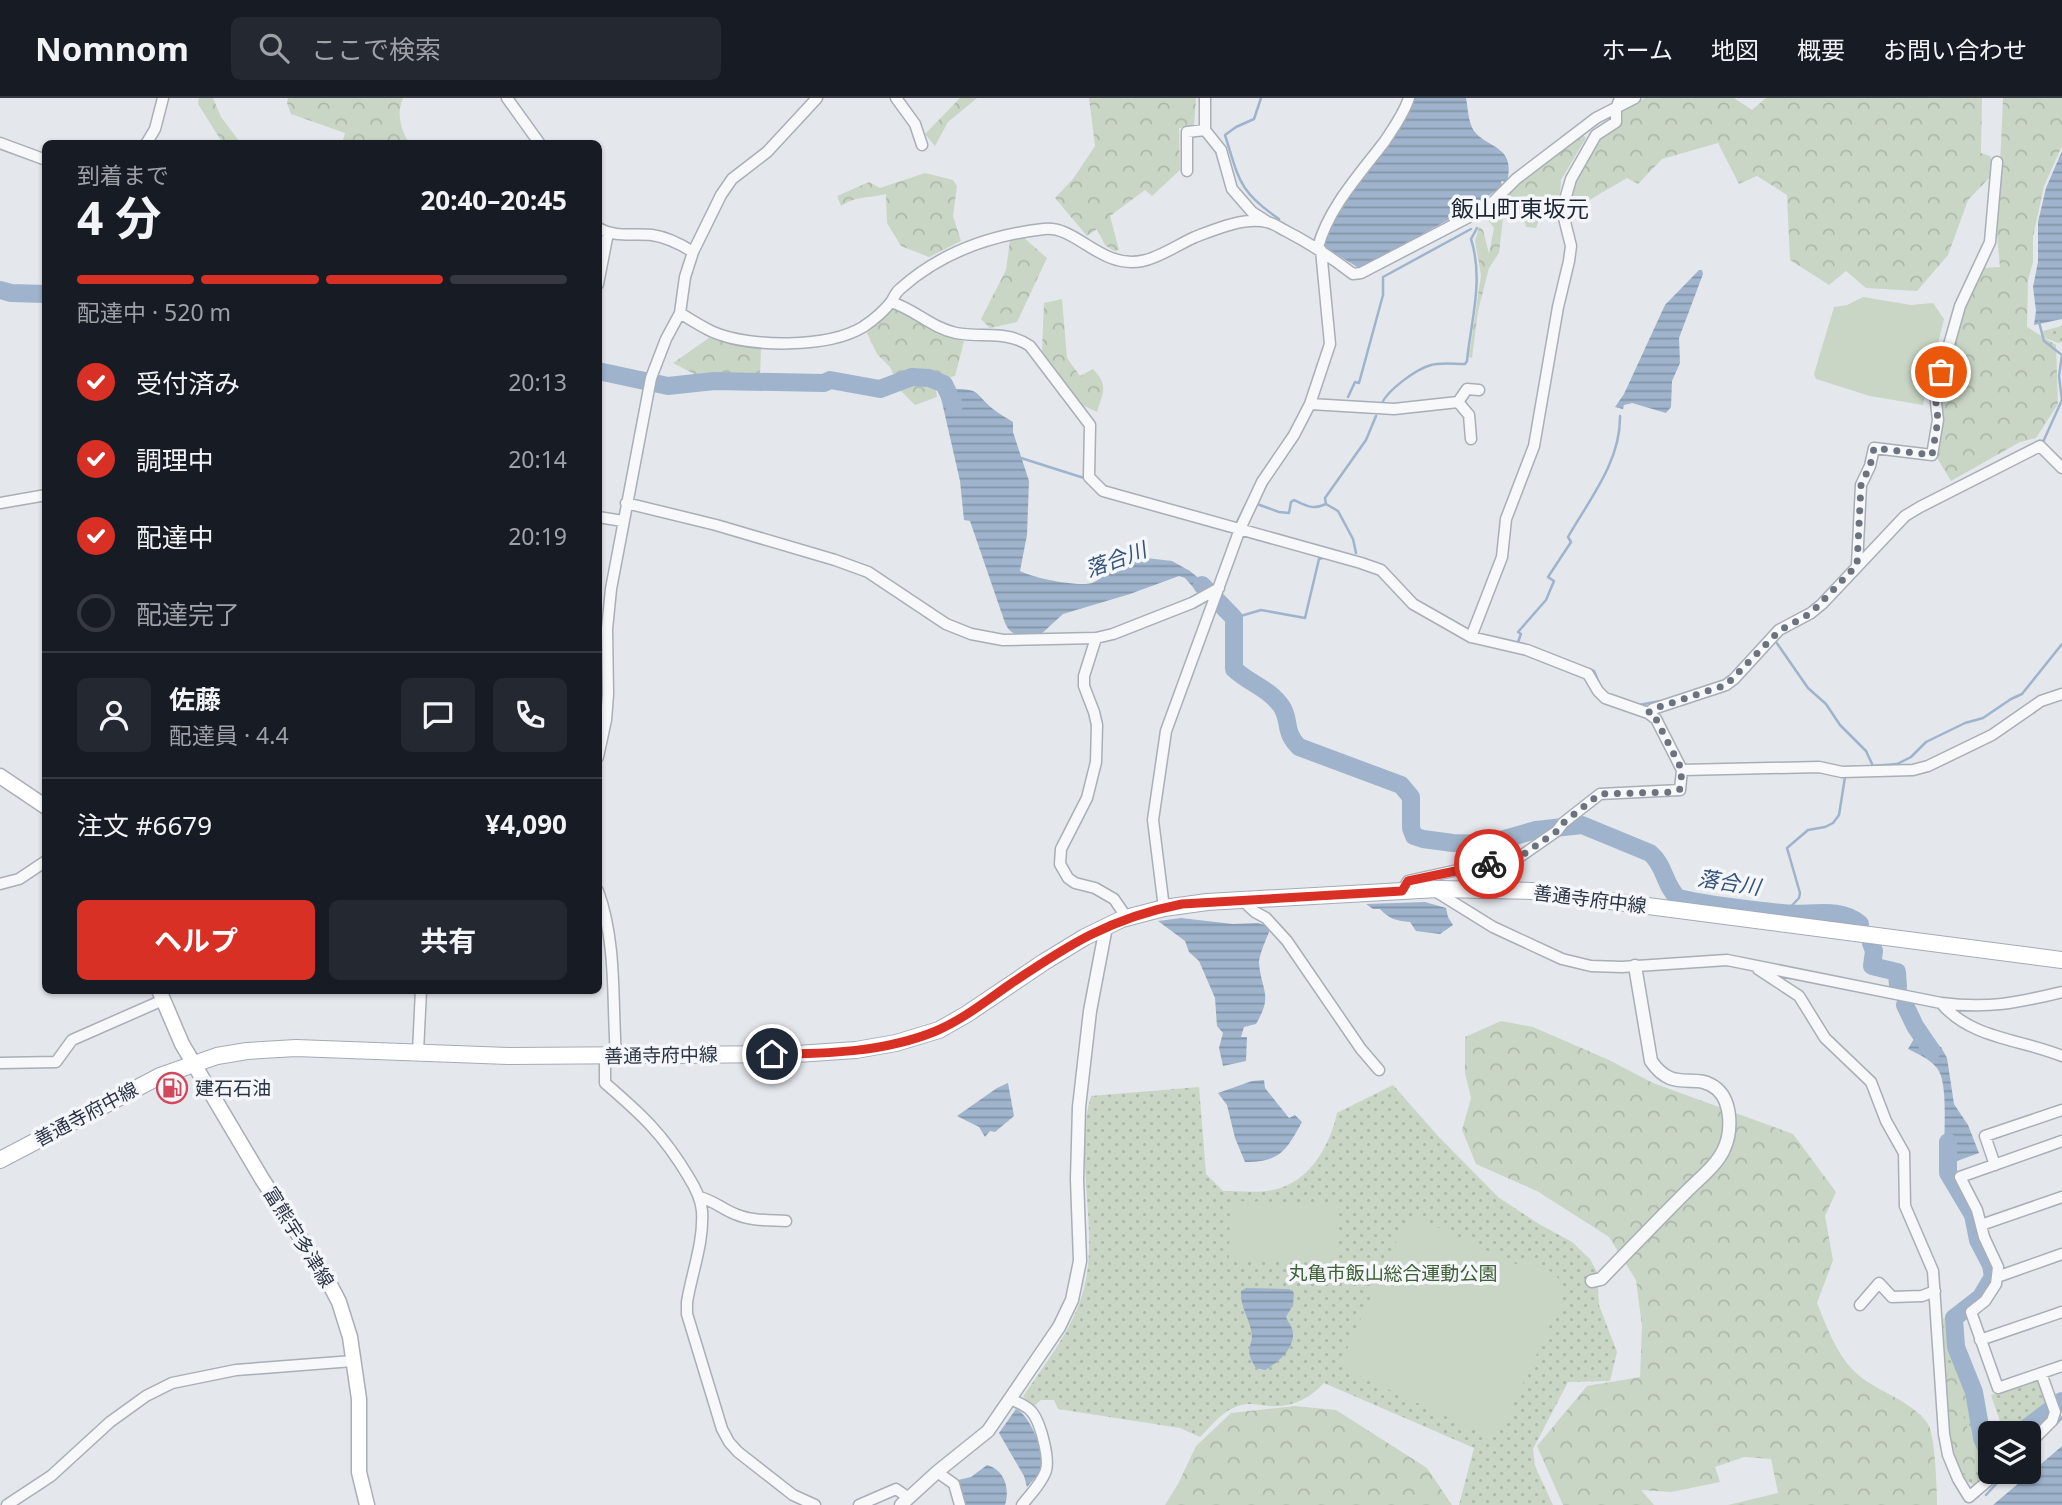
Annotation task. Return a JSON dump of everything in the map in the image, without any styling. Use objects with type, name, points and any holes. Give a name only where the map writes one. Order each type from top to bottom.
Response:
[{"type":"main road","points":[[0,776],[42,804]]},
{"type":"main road","name":"善通寺府中線","points":[[0,1160],[146,1082],[218,1056],[268,1049],[508,1056],[817,1053],[856,1050],[920,1037],[967,1014],[1044,962],[1105,927],[1127,918],[1182,904],[1402,891],[1437,886],[1533,891],[2062,960]]},
{"type":"main road","name":"富熊宇多津線","points":[[161,995],[182,1044],[339,1302],[350,1337],[359,1399],[359,1472],[367,1505]]},
{"type":"street","points":[[149,140],[155,130],[163,98]]},
{"type":"street","points":[[507,98],[537,140]]},
{"type":"street","points":[[602,738],[606,720],[603,658],[611,589],[651,378],[666,339],[680,313],[685,277],[694,252],[721,195],[732,179],[767,152],[817,98]]},
{"type":"street","points":[[896,98],[915,124],[922,145]]},
{"type":"street","points":[[1205,98],[1205,130],[1221,150],[1232,189],[1252,212],[1319,248],[1353,274],[1361,273],[1488,207],[1516,179],[1586,125],[1635,98]]},
{"type":"street","points":[[1164,908],[1153,820],[1166,731],[1212,595],[1262,482],[1294,435],[1310,404],[1330,344],[1319,248],[1323,228],[1393,130],[1409,98]]},
{"type":"street","points":[[1471,636],[1503,557],[1506,519],[1534,446],[1571,246],[1564,218],[1570,179],[1596,135],[1616,122],[1616,109],[1620,98]]},
{"type":"street","points":[[1187,172],[1187,132],[1205,130]]},
{"type":"street","points":[[0,143],[42,159]]},
{"type":"street","points":[[1857,565],[1861,485],[1870,466],[1874,448],[1932,455],[1938,420],[1935,394],[1961,306],[1990,242],[1997,162]]},
{"type":"street","points":[[680,313],[724,336],[785,343],[837,339],[864,326],[914,277],[958,249],[980,242],[1047,228],[1063,232],[1095,252],[1118,262],[1146,261],[1217,228],[1268,222]]},
{"type":"street","points":[[603,231],[658,236],[694,252]]},
{"type":"street","points":[[891,302],[905,306],[951,332],[1009,336],[1030,346],[1090,425],[1089,477],[1102,491],[1381,570],[1413,604],[1471,636],[1527,650],[1588,674],[1605,698],[1648,713],[1656,719],[1682,770],[1680,789],[1674,792],[1600,794],[1521,856],[1408,881],[1402,891]]},
{"type":"street","points":[[1458,402],[1467,388],[1479,390]]},
{"type":"street","points":[[1310,404],[1394,409],[1458,402]]},
{"type":"street","points":[[1458,402],[1469,415],[1471,439]]},
{"type":"street","points":[[1648,713],[1726,685],[1779,631],[1811,613],[1905,516],[2040,446],[2062,468]]},
{"type":"street","points":[[0,503],[42,496]]},
{"type":"street","points":[[626,503],[716,525],[835,560],[868,572],[946,624],[971,634],[1003,640],[1096,638],[1212,595]]},
{"type":"street","points":[[602,518],[623,521]]},
{"type":"street","points":[[1096,638],[1084,676],[1084,686],[1097,725],[1096,762],[1087,798],[1061,849],[1060,864],[1075,883],[1095,888],[1114,899],[1127,918]]},
{"type":"street","points":[[1682,770],[1819,767],[1842,772],[1913,770],[1992,735],[2040,701],[2062,695]]},
{"type":"street","points":[[0,884],[19,879],[42,864]]},
{"type":"street","points":[[1437,886],[1493,928],[1562,959],[1591,966],[1727,960],[1941,1003],[1974,1007],[2000,1006],[2062,992]]},
{"type":"street","points":[[1242,900],[1266,918],[1287,941],[1353,1038],[1379,1070]]},
{"type":"street","points":[[602,902],[607,915],[612,970],[610,1056],[605,1083],[657,1130],[675,1154],[699,1197],[702,1207],[701,1233],[687,1314],[722,1429],[738,1452],[793,1495],[815,1505]]},
{"type":"street","points":[[859,1505],[896,1489],[905,1501],[988,1431],[1059,1327],[1076,1287],[1080,1261],[1077,1191],[1079,1107],[1090,1011],[1105,927]]},
{"type":"street","points":[[1592,1281],[1601,1279],[1707,1171],[1723,1152],[1729,1135],[1725,1099],[1716,1087],[1704,1083],[1670,1080],[1658,1073],[1651,1062],[1634,966]]},
{"type":"street","points":[[1753,966],[1799,996],[1825,1038],[1871,1082],[1886,1121],[1903,1153],[1905,1206],[1933,1271],[1944,1434],[1952,1467],[1967,1501],[1985,1484]]},
{"type":"street","points":[[418,1052],[421,994]]},
{"type":"street","points":[[0,1063],[56,1062],[72,1040],[161,995]]},
{"type":"street","points":[[1941,1003],[1960,1022],[2062,1056]]},
{"type":"street","points":[[1995,1165],[1985,1136],[2062,1110]]},
{"type":"street","points":[[2062,1141],[1959,1177],[1977,1210],[1983,1237],[1998,1267],[1996,1284],[1985,1301],[1971,1312],[1998,1388],[2062,1366]]},
{"type":"street","points":[[699,1197],[709,1199],[734,1214],[748,1218],[786,1220]]},
{"type":"street","points":[[1981,1225],[2062,1197]]},
{"type":"street","points":[[1997,1277],[2062,1254]]},
{"type":"street","points":[[1860,1305],[1879,1283],[1892,1297],[1922,1296],[1935,1291]]},
{"type":"street","points":[[1980,1340],[2062,1312]]},
{"type":"street","points":[[7,1505],[51,1476],[119,1415],[146,1395],[172,1383],[236,1370],[353,1361]]},
{"type":"street","points":[[2041,1373],[2053,1406],[2052,1421],[2041,1432]]},
{"type":"street","points":[[1010,1399],[1031,1410],[1038,1422],[1047,1457],[1048,1466],[1044,1476],[1022,1505]]},
{"type":"street","points":[[937,1472],[954,1484],[960,1505]]},
{"type":"green space","points":[[199,98],[213,98],[221,117],[238,140],[220,139],[198,104]]},
{"type":"green space","points":[[288,98],[403,98],[400,121],[408,140],[343,140],[345,133],[291,114]]},
{"type":"green space","points":[[960,98],[977,98],[948,122],[935,146],[925,134]]},
{"type":"green space","points":[[1089,98],[1196,98],[1194,126],[1179,128],[1180,170],[1152,196],[1145,190],[1110,216],[1119,250],[1114,251],[1105,245],[1097,229],[1087,236],[1055,198],[1073,179],[1095,146]]},
{"type":"green space","points":[[1645,98],[1734,98],[1752,110],[1766,98],[1982,98],[1981,153],[1990,156],[1992,175],[1968,200],[1948,255],[1917,291],[1866,288],[1846,271],[1829,285],[1790,260],[1787,195],[1757,176],[1739,184],[1718,143],[1662,159],[1638,184],[1627,178],[1569,212],[1576,181],[1601,137],[1621,124],[1620,112]]},
{"type":"green space","points":[[2003,98],[2062,98],[2062,146],[2044,186],[2033,237],[2033,262],[2028,280],[2027,327],[2056,345],[2058,404],[2036,438],[2020,442],[1951,481],[1936,456],[1939,393],[1960,317],[1984,268],[2000,267],[1997,235]]},
{"type":"green space","points":[[1582,134],[1586,138],[1561,180],[1558,216],[1540,216],[1536,228],[1526,227],[1522,212],[1512,201],[1505,202],[1499,253],[1489,268],[1478,311],[1472,358],[1469,357],[1481,275],[1475,241],[1479,227],[1483,230],[1489,254],[1494,228],[1487,219],[1488,213],[1526,177]]},
{"type":"green space","points":[[925,173],[953,180],[957,186],[953,216],[961,241],[929,257],[901,246],[887,223],[886,194],[857,199],[841,206],[837,196],[869,182],[880,188]]},
{"type":"green space","points":[[1024,238],[1047,258],[1017,322],[990,328],[981,319],[1006,270],[1010,240]]},
{"type":"green space","points":[[1863,297],[1911,305],[1933,303],[1944,319],[1923,405],[1870,396],[1816,379],[1814,374],[1834,307],[1847,305]]},
{"type":"green space","points":[[1062,299],[1067,358],[1080,376],[1093,369],[1103,385],[1097,412],[1076,402],[1042,351],[1044,303]]},
{"type":"green space","points":[[894,308],[941,334],[964,341],[955,376],[946,378],[936,390],[937,397],[915,405],[901,391],[890,367],[877,354],[867,333]]},
{"type":"green space","points":[[2062,326],[2062,342],[2044,337],[2043,331]]},
{"type":"green space","points":[[709,338],[761,348],[760,377],[700,377],[673,363]]},
{"type":"green space","points":[[1501,1021],[1533,1027],[1609,1060],[1653,1083],[1793,1134],[1836,1192],[1825,1216],[1833,1260],[1817,1303],[1836,1347],[1853,1370],[1912,1408],[1928,1424],[1934,1450],[1937,1505],[1728,1505],[1778,1493],[1771,1459],[1744,1457],[1715,1467],[1720,1482],[1671,1492],[1641,1490],[1654,1505],[1563,1505],[1537,1446],[1587,1386],[1640,1377],[1642,1326],[1636,1280],[1609,1237],[1537,1191],[1476,1164],[1462,1130],[1471,1098],[1465,1073],[1465,1037]]},
{"type":"green space","name":"丸亀市飯山総合運動公園","points":[[1393,1085],[1498,1197],[1572,1242],[1590,1259],[1597,1272],[1599,1305],[1617,1352],[1610,1381],[1568,1382],[1533,1449],[1535,1466],[1553,1505],[1459,1505],[1474,1448],[1324,1383],[1313,1393],[1293,1404],[1247,1404],[1233,1408],[1200,1437],[1180,1428],[1058,1409],[1054,1400],[1041,1400],[1034,1406],[1023,1397],[1069,1326],[1086,1279],[1089,1234],[1085,1141],[1091,1096],[1199,1087],[1206,1174],[1223,1191],[1261,1191],[1273,1190],[1297,1180],[1323,1150],[1337,1113]]},
{"type":"green space","points":[[1230,1201],[1337,1203],[1336,1262],[1229,1260]]},
{"type":"green space","points":[[1418,1218],[1520,1266],[1524,1258],[1547,1269],[1562,1285],[1561,1302],[1502,1429],[1496,1435],[1486,1435],[1351,1372],[1344,1364],[1344,1356],[1404,1224]]},
{"type":"green space","points":[[1943,1318],[1952,1318],[1954,1347],[1972,1395],[1978,1425],[1978,1482],[1974,1485],[1960,1476],[1954,1464],[1949,1446],[1944,1401]]},
{"type":"green space","points":[[1951,1372],[1962,1375],[1970,1403],[1963,1411],[1964,1418],[1978,1445],[1978,1464],[1971,1472],[1961,1474],[1949,1426],[1947,1377]]},
{"type":"green space","points":[[2036,1379],[2040,1382],[2050,1408],[2033,1421],[2000,1421],[1991,1395]]},
{"type":"green space","points":[[1295,1406],[1336,1410],[1427,1468],[1452,1505],[1165,1505],[1196,1446],[1231,1413]]},
{"type":"water","points":[[1414,98],[1466,98],[1474,131],[1499,149],[1508,161],[1507,182],[1501,181],[1502,186],[1476,205],[1357,267],[1325,247],[1326,237],[1333,218],[1408,115]]},
{"type":"water","points":[[2062,151],[2062,319],[2034,325],[2036,311],[2033,287],[2038,262],[2038,222],[2046,188]]},
{"type":"water","points":[[1702,270],[1703,274],[1679,338],[1680,363],[1672,381],[1671,407],[1666,413],[1632,403],[1624,405],[1623,409],[1615,407],[1624,394],[1665,305]]},
{"type":"water","points":[[947,383],[954,389],[976,393],[993,409],[1013,422],[1013,432],[1029,481],[1027,535],[1020,571],[1056,581],[1092,583],[1104,575],[1120,555],[1172,561],[1208,586],[1198,593],[1185,578],[1179,576],[1063,614],[1039,636],[1019,636],[1011,632],[1005,623],[970,521],[964,520],[960,481],[939,389]]},
{"type":"water","points":[[1425,902],[1446,908],[1453,925],[1440,934],[1416,931],[1410,922],[1394,919],[1380,909],[1373,909],[1366,904]]},
{"type":"water","points":[[1181,918],[1233,924],[1258,923],[1271,927],[1259,961],[1265,994],[1264,1006],[1256,1024],[1244,1027],[1241,1037],[1247,1037],[1246,1061],[1223,1066],[1219,1048],[1223,1033],[1217,1026],[1215,998],[1199,961],[1189,952],[1185,941],[1158,921]]},
{"type":"water","points":[[1921,1027],[1932,1044],[1941,1047],[1947,1058],[1954,1104],[1968,1125],[1979,1153],[1946,1165],[1941,1075],[1930,1061],[1908,1049]]},
{"type":"water","points":[[1264,1080],[1265,1088],[1289,1118],[1295,1115],[1302,1122],[1281,1153],[1266,1160],[1245,1162],[1235,1138],[1227,1105],[1218,1093],[1252,1081]]},
{"type":"water","points":[[1008,1083],[1014,1116],[995,1132],[990,1131],[985,1137],[979,1127],[957,1116],[997,1088]]},
{"type":"water","points":[[1246,1288],[1289,1289],[1294,1293],[1293,1305],[1286,1317],[1293,1331],[1291,1345],[1279,1360],[1265,1370],[1256,1368],[1250,1356],[1252,1336],[1241,1296],[1241,1291]]},
{"type":"water","points":[[1016,1409],[1027,1419],[1041,1454],[1041,1469],[1027,1487],[1024,1476],[999,1433]]},
{"type":"water","points":[[2062,1446],[2062,1505],[1993,1505],[2018,1484],[2041,1484],[2041,1464]]},
{"type":"water","points":[[987,1465],[998,1471],[1005,1481],[1005,1505],[964,1505],[958,1480],[971,1477]]},
{"type":"waterway","points":[[1261,98],[1254,119],[1225,135],[1242,183],[1255,200],[1279,219]]},
{"type":"waterway","points":[[1382,403],[1396,386],[1425,367],[1465,364],[1467,361],[1477,285],[1471,239],[1477,228]]},
{"type":"waterway","points":[[1348,397],[1355,382],[1359,383],[1383,295],[1383,277],[1471,229]]},
{"type":"waterway","name":"落合川","points":[[0,290],[42,294]]},
{"type":"waterway","points":[[2039,322],[2044,341],[2062,355],[2059,376],[2062,400],[2043,442]]},
{"type":"waterway","name":"落合川","points":[[602,372],[668,386],[714,381],[824,383],[830,380],[880,389],[912,377],[929,378],[944,384],[954,405]]},
{"type":"waterway","points":[[1356,553],[1353,539],[1338,511],[1326,504],[1325,498],[1366,440],[1376,416]]},
{"type":"waterway","points":[[1521,644],[1518,642],[1521,634],[1518,632],[1546,600],[1554,581],[1548,577],[1571,542],[1568,537],[1610,464],[1619,433],[1620,416]]},
{"type":"waterway","points":[[1021,458],[1084,478]]},
{"type":"waterway","points":[[1257,504],[1289,513],[1294,500],[1317,507],[1326,504]]},
{"type":"waterway","points":[[1234,523],[1236,524],[1246,504]]},
{"type":"waterway","points":[[1234,618],[1261,610],[1305,618],[1319,559],[1323,558]]},
{"type":"waterway","name":"落合川","points":[[1202,585],[1234,618],[1234,669],[1277,701],[1285,712],[1289,731],[1299,747],[1401,785],[1411,797],[1411,828],[1414,836],[1453,843],[1487,844],[1536,830],[1582,825],[1650,853],[1659,863],[1678,898],[1791,914],[1832,913],[1852,918],[1860,924]]},
{"type":"waterway","points":[[1774,639],[1808,688],[1826,704],[1840,725],[1866,751],[1873,766],[1897,764],[1911,757],[1926,742],[1965,723],[1983,718],[2022,694],[2062,644]]},
{"type":"waterway","points":[[1590,669],[1594,671],[1599,683]]},
{"type":"waterway","points":[[1639,705],[1660,701]]},
{"type":"waterway","points":[[1784,914],[1799,898],[1800,893],[1787,848],[1808,830],[1833,823],[1839,815],[1845,777]]},
{"type":"waterway","name":"落合川","points":[[1871,943],[1874,951],[1872,966],[1897,972],[1898,987]]},
{"type":"waterway","name":"落合川","points":[[1905,1005],[1932,1051]]},
{"type":"waterway","name":"落合川","points":[[1948,1142],[1948,1173],[1973,1215],[1978,1240],[1991,1265],[1993,1277],[1981,1297],[1954,1318],[1956,1347],[1974,1392],[1979,1421]]},
{"type":"waterway","name":"落合川","points":[[2036,1421],[2062,1401]]},
{"type":"waterway","name":"落合川","points":[[2056,1424],[2061,1419],[2059,1412]]},
{"type":"waterway","name":"落合川","points":[[1986,1495],[1996,1484]]},
{"type":"way so far","points":[[1489,864],[1521,856],[1557,831],[1563,823],[1600,794],[1674,792],[1680,789],[1682,770],[1656,719],[1648,713],[1726,685],[1779,631],[1822,604],[1857,565],[1861,485],[1870,466],[1874,448],[1932,455],[1938,420],[1935,394],[1941,372]]},
{"type":"place","name":"建石石油","points":[[172,1088]]},
{"type":"district","name":"飯山町東坂元","points":[[1520,209]]},
{"type":"route","points":[[772,1054],[845,1051],[896,1043],[939,1030],[1085,937],[1122,919],[1182,904],[1402,891],[1408,881],[1489,864]]}]
